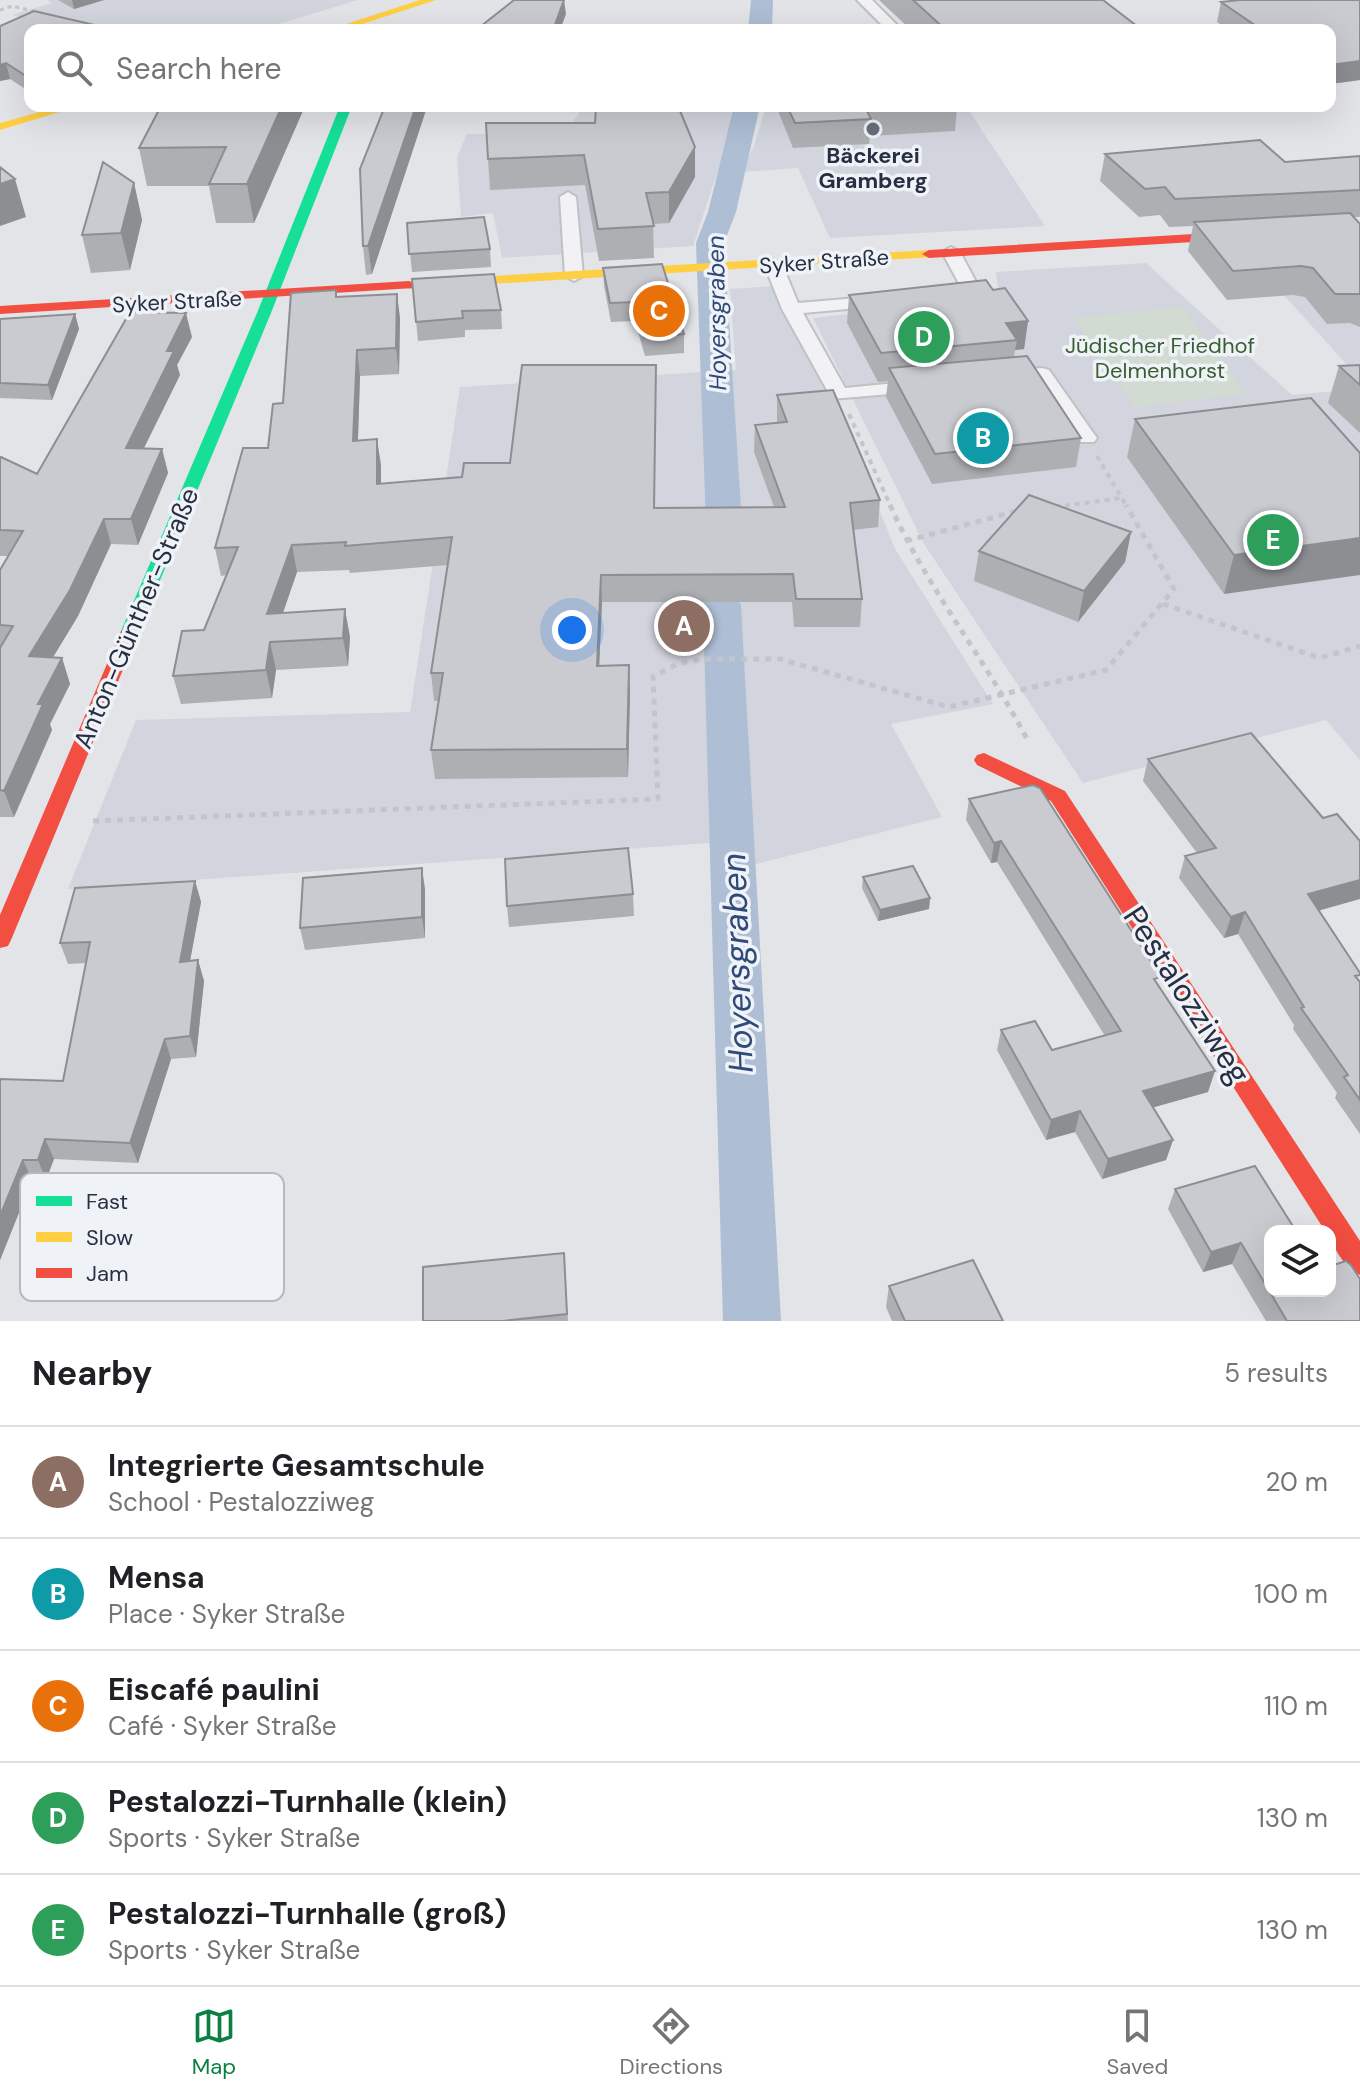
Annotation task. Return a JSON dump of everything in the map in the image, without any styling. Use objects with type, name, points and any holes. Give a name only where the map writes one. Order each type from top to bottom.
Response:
[{"type":"main road","points":[[378,23],[431,0]]},
{"type":"main road","points":[[0,127],[52,112]]},
{"type":"main road","name":"Anton-Günther-Straße","points":[[0,940],[119,663],[344,112]]},
{"type":"main road","name":"Syker Straße","points":[[0,310],[271,296],[1352,228]]},
{"type":"main road","points":[[984,760],[1058,796]]},
{"type":"main road","name":"Pestalozziweg","points":[[1058,796],[1360,1263]]},
{"type":"lane","points":[[869,4],[889,9]]},
{"type":"lane","points":[[869,4],[889,24]]},
{"type":"lane","points":[[568,197],[574,276]]},
{"type":"lane","points":[[1352,228],[1360,246]]},
{"type":"lane","points":[[927,297],[973,293],[951,252]]},
{"type":"lane","points":[[773,264],[791,309],[839,395],[930,386]]},
{"type":"lane","points":[[791,309],[897,300]]},
{"type":"lane","points":[[991,379],[1042,374],[1087,438]]},
{"type":"path","points":[[0,10],[12,6],[48,15]]},
{"type":"path","points":[[839,395],[906,541],[1004,695],[1058,796]]},
{"type":"path","points":[[49,823],[658,799],[653,676],[680,663],[706,659],[780,659],[949,707],[1106,670],[1174,589],[1087,438]]},
{"type":"path","points":[[1047,508],[1121,498]]},
{"type":"path","points":[[906,541],[1002,513],[1032,509]]},
{"type":"path","points":[[1163,604],[1320,658],[1360,646]]},
{"type":"shaded area","points":[[47,0],[358,0],[279,24],[50,24],[12,15],[52,3]]},
{"type":"shaded area","points":[[580,112],[737,112],[693,246],[502,258],[493,213],[461,217],[457,157],[467,134],[565,133]]},
{"type":"shaded area","points":[[764,112],[970,112],[1045,226],[830,238],[798,168],[741,172],[754,146]]},
{"type":"shaded area","points":[[1360,250],[1360,379],[1250,258]]},
{"type":"shaded area","points":[[1146,263],[1292,395],[1360,389],[1360,760],[1326,720],[1083,783],[924,544],[813,318],[999,297],[996,272]]},
{"type":"shaded area","points":[[773,286],[860,462],[895,549],[993,704],[891,724],[942,817],[732,870],[723,842],[68,889],[136,720],[410,712],[460,387],[736,370],[730,289]]},
{"type":"green space","name":"Jüdischer Friedhof Delmenhorst","points":[[1183,307],[1246,394],[1135,407],[1074,318]]},
{"type":"building","points":[[514,0],[564,0],[555,24],[484,24]]},
{"type":"building","points":[[913,0],[1103,0],[1134,24],[939,24]]},
{"type":"building","points":[[1360,0],[1360,61],[1336,64],[1336,24],[1253,24],[1221,2]]},
{"type":"building","points":[[34,11],[90,24],[24,24],[24,75],[6,63],[0,65],[0,26]]},
{"type":"building","points":[[158,112],[279,112],[247,184],[209,184],[226,147],[139,148]]},
{"type":"building","points":[[383,112],[414,112],[368,246],[363,246],[360,169]]},
{"type":"building","points":[[596,112],[680,112],[695,147],[669,192],[646,193],[654,226],[598,229],[584,155],[488,159],[486,123],[595,123]]},
{"type":"building","points":[[790,112],[868,112],[871,119],[795,123]]},
{"type":"building","points":[[1260,140],[1285,162],[1360,156],[1360,190],[1175,199],[1165,187],[1145,189],[1105,154]]},
{"type":"building","points":[[103,162],[134,183],[121,233],[82,235]]},
{"type":"building","points":[[0,167],[15,179],[0,184]]},
{"type":"building","points":[[1350,213],[1360,224],[1360,294],[1335,294],[1313,268],[1301,266],[1233,271],[1194,222]]},
{"type":"building","points":[[484,217],[490,249],[409,254],[407,223]]},
{"type":"building","points":[[662,264],[684,334],[644,337],[635,302],[610,303],[603,268]]},
{"type":"building","points":[[494,274],[501,310],[462,311],[463,318],[416,322],[412,279]]},
{"type":"building","points":[[986,280],[993,290],[1005,288],[1028,321],[1006,323],[1017,340],[881,353],[849,295]]},
{"type":"building","points":[[336,290],[336,297],[397,294],[396,348],[357,350],[353,441],[377,439],[377,484],[462,477],[464,463],[510,463],[522,365],[656,365],[654,508],[785,507],[755,425],[787,422],[777,395],[833,390],[880,500],[850,503],[862,599],[796,599],[793,574],[601,575],[597,666],[629,665],[627,749],[431,750],[443,673],[431,673],[452,537],[345,546],[346,542],[292,545],[267,614],[345,609],[343,638],[270,642],[266,670],[173,676],[182,631],[204,630],[238,547],[215,548],[243,448],[268,448],[273,404],[283,403],[291,293]]},
{"type":"building","points":[[130,312],[186,313],[167,351],[174,351],[126,448],[162,449],[131,519],[104,519],[70,590],[29,656],[62,658],[38,704],[43,704],[4,791],[0,790],[0,648],[13,626],[0,625],[0,570],[23,531],[0,530],[0,458],[37,474]]},
{"type":"building","points":[[75,314],[48,385],[0,383],[0,319]]},
{"type":"building","points":[[1027,356],[1081,438],[935,454],[889,368]]},
{"type":"building","points":[[1360,365],[1360,385],[1339,366]]},
{"type":"building","points":[[1311,398],[1360,453],[1360,538],[1234,555],[1135,419]]},
{"type":"building","points":[[1029,495],[1131,532],[1084,591],[979,551]]},
{"type":"building","points":[[1251,733],[1323,818],[1337,814],[1360,841],[1360,880],[1308,894],[1360,973],[1355,976],[1360,982],[1360,1100],[1344,1077],[1348,1075],[1301,1008],[1304,1007],[1245,912],[1231,917],[1185,856],[1216,848],[1148,759]]},
{"type":"building","points":[[1033,785],[1040,788],[1161,977],[1154,979],[1215,1071],[1143,1091],[1173,1140],[1108,1159],[1080,1111],[1051,1120],[1001,1030],[1035,1021],[1052,1050],[1121,1031],[1001,841],[994,843],[969,799]]},
{"type":"building","points":[[628,848],[633,894],[507,906],[505,859]]},
{"type":"building","points":[[913,866],[930,898],[880,910],[863,877]]},
{"type":"building","points":[[422,868],[422,917],[300,928],[303,878]]},
{"type":"building","points":[[195,881],[180,962],[198,960],[190,1036],[165,1039],[130,1143],[45,1139],[38,1160],[23,1160],[0,1216],[0,1079],[63,1081],[90,942],[60,943],[75,888]]},
{"type":"building","points":[[1255,1166],[1292,1225],[1264,1225],[1264,1282],[1241,1243],[1211,1252],[1175,1189]]},
{"type":"building","points":[[564,1253],[567,1314],[502,1321],[423,1321],[423,1267]]},
{"type":"building","points":[[973,1260],[1003,1321],[905,1321],[889,1286]]},
{"type":"building","points":[[1346,1261],[1351,1265],[1360,1279],[1360,1321],[1287,1321],[1273,1297],[1336,1297],[1336,1264]]},
{"type":"waterway","name":"Hoyersgraben","points":[[760,24],[762,0]]},
{"type":"waterway","name":"Hoyersgraben","points":[[724,524],[710,243],[722,212],[746,112]]},
{"type":"waterway","name":"Hoyersgraben","points":[[722,605],[752,1321]]},
{"type":"traffic: fast","points":[[130,631],[264,313],[344,112]]},
{"type":"traffic: slow","points":[[353,24],[431,0]]},
{"type":"traffic: slow","points":[[0,127],[52,112]]},
{"type":"traffic: slow","points":[[409,285],[929,254]]},
{"type":"traffic: jam","points":[[929,254],[1360,228]]},
{"type":"traffic: jam","points":[[0,310],[409,285]]},
{"type":"traffic: jam","points":[[0,940],[130,631]]},
{"type":"traffic: jam","points":[[984,760],[1058,796],[1360,1263]]},
{"type":"place","name":"Bäckerei Gramberg","points":[[873,129]]},
{"type":"place","name":"Eiscafé paulini","points":[[659,311]]},
{"type":"place","name":"Pestalozzi-Turnhalle (klein)","points":[[924,337]]},
{"type":"place","name":"Mensa","points":[[983,438]]},
{"type":"place","name":"Pestalozzi-Turnhalle (groß)","points":[[1273,540]]},
{"type":"place","name":"Integrierte Gesamtschule","points":[[684,626]]}]
